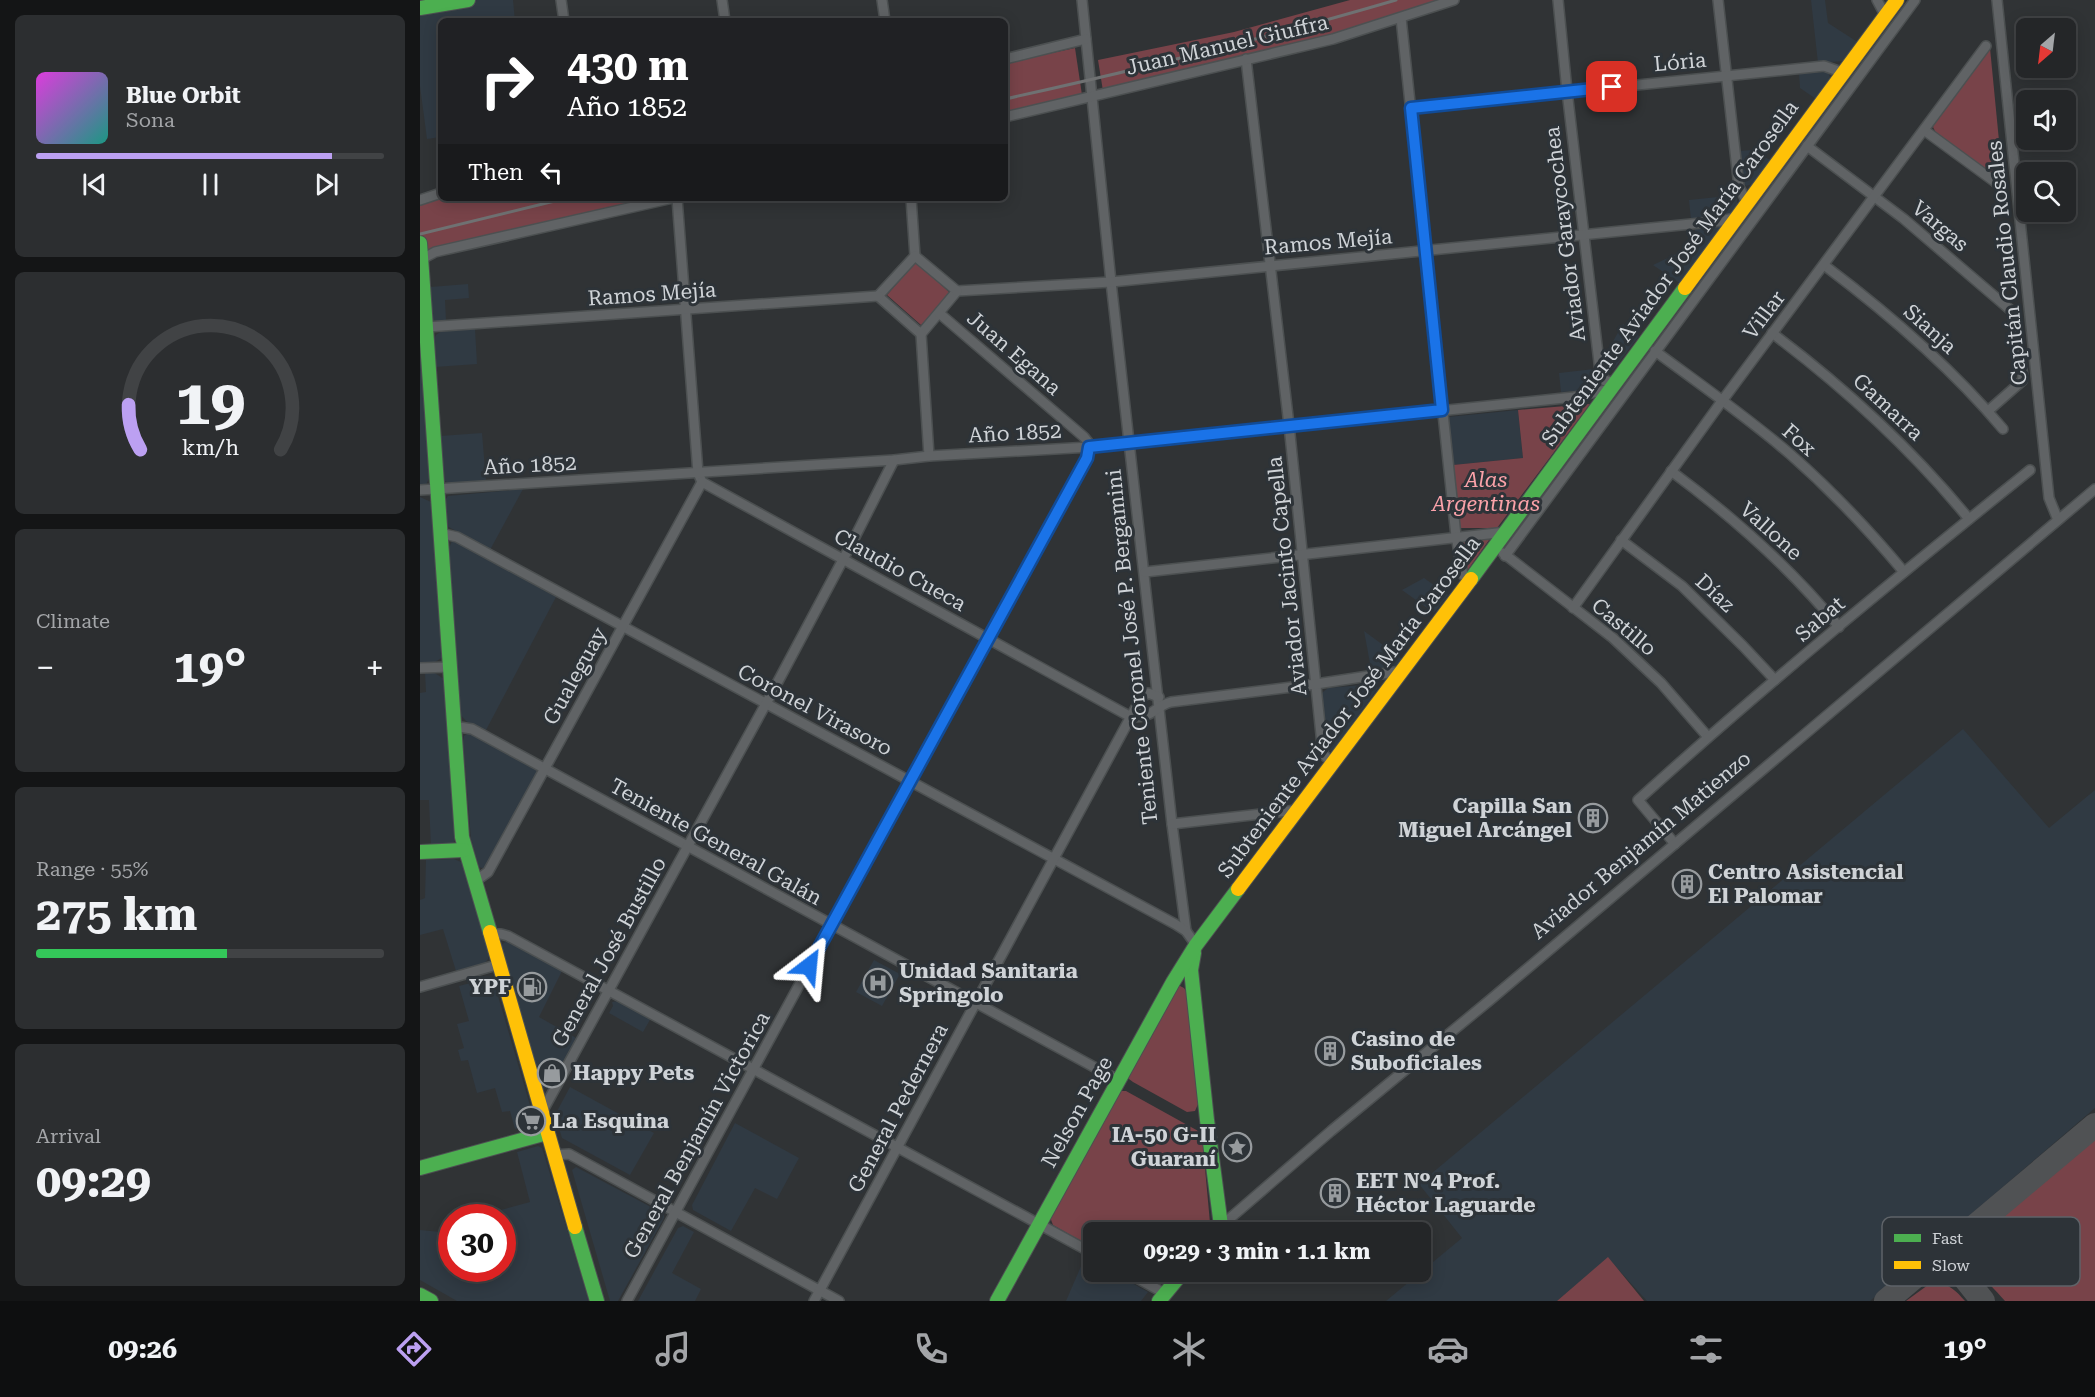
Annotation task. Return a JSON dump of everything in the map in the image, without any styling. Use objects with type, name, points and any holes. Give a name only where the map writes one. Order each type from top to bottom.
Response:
[{"type":"street","points":[[420,8],[468,0]]},
{"type":"street","points":[[561,0],[564,18]]},
{"type":"street","points":[[722,0],[725,18]]},
{"type":"street","points":[[882,0],[885,18]]},
{"type":"street","name":"Teniente Coronel José P. Bergamini","points":[[1082,0],[1111,282],[1186,931]]},
{"type":"street","name":"Juan Manuel Giuffra","points":[[1008,116],[1333,39],[1454,0]]},
{"type":"street","name":"Aviador Garaycochea","points":[[1558,0],[1600,371],[1605,381],[1613,385]]},
{"type":"street","points":[[1718,0],[1739,187],[1747,202]]},
{"type":"street","points":[[1877,0],[1885,15]]},
{"type":"street","name":"Subteniente Aviador José María Carosella","points":[[1196,945],[1506,532],[1897,0]]},
{"type":"street","points":[[1505,556],[1915,0]]},
{"type":"street","name":"Capitán Claudio Rosales","points":[[1997,0],[2049,498],[2058,520]]},
{"type":"street","points":[[1401,18],[1456,536],[1463,575],[1471,578]]},
{"type":"street","points":[[1008,58],[1086,39]]},
{"type":"street","name":"Villar","points":[[1573,608],[1722,400],[1986,46]]},
{"type":"street","name":"Aviador Jacinto Capella","points":[[1246,59],[1290,425],[1323,754],[1332,764]]},
{"type":"street","name":"Lória","points":[[1411,108],[1824,66],[1844,73]]},
{"type":"street","points":[[1924,130],[2002,187]]},
{"type":"street","name":"Vargas","points":[[1807,146],[1875,196],[2013,313],[2016,319],[2022,381],[1988,411]]},
{"type":"street","points":[[420,200],[438,194]]},
{"type":"street","points":[[421,260],[435,252],[662,201]]},
{"type":"street","points":[[675,201],[700,478]]},
{"type":"street","points":[[911,201],[915,256],[957,291],[921,334],[929,456]]},
{"type":"street","name":"Ramos Mejía","points":[[957,291],[1111,282],[1721,221],[1738,217]]},
{"type":"street","points":[[420,243],[453,726],[464,850],[500,964],[597,1301]]},
{"type":"street","points":[[915,256],[878,296],[921,334]]},
{"type":"street","name":"Sianja","points":[[1824,265],[1911,335],[1969,390],[2003,429]]},
{"type":"street","name":"Ramos Mejía","points":[[427,327],[878,296]]},
{"type":"street","name":"Juan Egana","points":[[939,313],[1084,437],[1089,447]]},
{"type":"street","name":"Gamarra","points":[[1772,333],[1826,374],[1885,427],[1942,486],[1969,519]]},
{"type":"street","name":"Fox","points":[[1656,351],[1768,436],[1819,481],[1877,540],[1904,572]]},
{"type":"street","name":"Año 1852","points":[[420,490],[700,478],[720,471],[1089,447],[1574,397],[1613,385]]},
{"type":"street","name":"General Benjamín Victorica","points":[[627,1301],[1087,458],[1089,447]]},
{"type":"street","name":"General José Bustillo","points":[[542,1112],[765,704],[894,460]]},
{"type":"street","name":"Sabat","points":[[1675,844],[1638,800],[1708,736],[2030,470]]},
{"type":"street","points":[[717,490],[715,480],[720,471]]},
{"type":"street","name":"Vallone","points":[[1671,471],[1733,519],[1766,549],[1811,594],[1839,627]]},
{"type":"street","name":"Claudio Cueca","points":[[700,478],[717,490],[1131,717]]},
{"type":"street","name":"Gualeguay","points":[[474,882],[488,872],[700,478]]},
{"type":"street","name":"Aviador Benjamín Matienzo","points":[[1226,1222],[1331,1131],[1409,1068],[2095,489]]},
{"type":"street","points":[[1145,572],[1506,532]]},
{"type":"street","name":"Coronel Virasoro","points":[[440,533],[457,537],[1186,931],[1196,945]]},
{"type":"street","name":"Díaz","points":[[1621,540],[1682,586],[1775,680]]},
{"type":"street","name":"Castillo","points":[[1497,544],[1505,556],[1613,638],[1661,683],[1708,736]]},
{"type":"street","points":[[420,668],[449,667]]},
{"type":"street","points":[[1131,717],[1146,717],[1154,713],[1160,702],[1316,684],[1401,671]]},
{"type":"street","name":"General Pedernera","points":[[814,1301],[1131,717],[1144,695],[1148,693],[1160,702]]},
{"type":"street","name":"Teniente General Galán","points":[[453,726],[472,729],[1118,1080]]},
{"type":"street","points":[[1172,824],[1297,810]]},
{"type":"street","points":[[420,852],[464,850]]},
{"type":"street","points":[[490,934],[508,936],[1083,1248]]},
{"type":"street","points":[[1196,945],[1191,970],[1217,1222]]},
{"type":"street","name":"Nelson Page","points":[[997,1301],[1118,1080],[1196,945]]},
{"type":"street","points":[[420,987],[500,964]]},
{"type":"street","points":[[420,1168],[547,1133]]},
{"type":"street","points":[[554,1155],[569,1154],[839,1301]]},
{"type":"street","points":[[1140,1282],[1162,1297],[1175,1282]]},
{"type":"street","points":[[420,1295],[431,1301]]},
{"type":"shaded area","points":[[420,0],[513,0],[515,18],[438,18],[438,137],[427,139],[420,86]]},
{"type":"shaded area","points":[[1811,0],[1825,0],[1828,23],[1859,43],[1844,61],[1818,63]]},
{"type":"shaded area","points":[[1826,72],[1830,78],[1816,99],[1800,88],[1799,73]]},
{"type":"shaded area","points":[[1753,150],[1770,160],[1752,184],[1746,186],[1741,181],[1738,151]]},
{"type":"shaded area","points":[[1737,195],[1737,207],[1730,216],[1691,220],[1689,200]]},
{"type":"shaded area","points":[[1718,225],[1721,231],[1681,284],[1653,265],[1676,254],[1680,255],[1695,233],[1695,228]]},
{"type":"shaded area","points":[[468,284],[469,298],[445,300],[446,321],[434,321],[430,287]]},
{"type":"shaded area","points":[[1623,324],[1639,336],[1613,370],[1607,370],[1604,357]]},
{"type":"shaded area","points":[[420,326],[429,478],[426,485],[420,486]]},
{"type":"shaded area","points":[[475,329],[477,364],[435,367],[434,339],[436,335],[442,331]]},
{"type":"shaded area","points":[[1594,369],[1595,381],[1590,390],[1561,392],[1559,373]]},
{"type":"shaded area","points":[[1518,410],[1523,458],[1453,465],[1448,417]]},
{"type":"shaded area","points":[[482,433],[486,481],[451,484],[445,481],[440,436]]},
{"type":"shaded area","points":[[523,489],[490,550],[447,526],[444,501],[448,496]]},
{"type":"shaded area","points":[[420,497],[431,502],[443,657],[435,662],[420,662]]},
{"type":"shaded area","points":[[452,541],[459,542],[556,597],[485,732],[466,721],[458,712],[448,550]]},
{"type":"shaded area","points":[[1424,578],[1448,595],[1434,613],[1402,590]]},
{"type":"shaded area","points":[[1364,631],[1402,659],[1395,668],[1372,674]]},
{"type":"shaded area","points":[[425,672],[433,672],[444,679],[457,831],[454,842],[450,846],[431,848],[429,800],[420,800],[420,693],[426,692]]},
{"type":"shaded area","points":[[1374,684],[1378,688],[1333,750],[1327,752],[1321,695],[1323,692],[1328,688]]},
{"type":"shaded area","points":[[1963,729],[2049,828],[2095,790],[2095,1108],[1968,1217],[1882,1217],[1882,1286],[1887,1286],[1870,1301],[1647,1301],[1608,1258],[1557,1301],[1386,1301],[1409,1282],[1431,1282],[1431,1264],[1462,1238],[1419,1184]]},
{"type":"shaded area","points":[[467,734],[535,768],[538,776],[485,869],[479,867],[471,839],[463,741]]},
{"type":"shaded area","points":[[454,859],[464,866],[489,953],[485,963],[456,971],[443,929],[420,935],[420,900],[425,898],[426,860]]},
{"type":"shaded area","points":[[507,941],[562,971],[539,1017],[578,1039],[549,1089],[542,1087],[501,945]]},
{"type":"shaded area","name":"Unidad Sanitaria Springolo","points":[[874,960],[900,974],[882,1006],[856,992]]},
{"type":"shaded area","points":[[493,979],[534,1119],[531,1124],[515,1129],[510,1111],[502,1112],[495,1088],[477,1093],[468,1060],[461,1061],[458,1050],[464,1048],[457,1024],[469,1021],[459,986]]},
{"type":"shaded area","points":[[618,1001],[651,1018],[643,1032],[609,1013],[613,1006],[612,1002]]},
{"type":"shaded area","points":[[570,1087],[654,1133],[630,1175],[562,1138],[555,1115]]},
{"type":"shaded area","points":[[735,1123],[799,1158],[777,1199],[755,1188],[731,1231],[693,1210],[692,1205]]},
{"type":"shaded area","points":[[538,1146],[542,1148],[589,1301],[457,1301],[420,1280],[420,1230],[438,1232],[438,1282],[516,1282],[516,1206],[530,1202],[517,1152]]},
{"type":"shaded area","points":[[576,1167],[664,1214],[664,1218],[618,1301],[610,1301],[572,1170]]},
{"type":"shaded area","points":[[683,1226],[694,1232],[672,1273],[701,1289],[695,1301],[638,1301],[678,1228]]},
{"type":"shaded area","points":[[1083,1262],[1083,1282],[1130,1282],[1148,1292],[1141,1301],[1066,1301]]},
{"type":"green space","points":[[1350,0],[1454,0],[1401,18],[1103,91],[1098,60],[1234,32]]},
{"type":"green space","points":[[1075,48],[1082,95],[1008,115],[1008,62]]},
{"type":"green space","points":[[1990,48],[2003,182],[1936,133],[1933,127],[1935,121]]},
{"type":"green space","points":[[438,194],[438,201],[661,201],[420,260],[420,200]]},
{"type":"green space","points":[[916,262],[950,293],[921,325],[887,295]]},
{"type":"green space","name":"Alas Argentinas","points":[[1590,404],[1497,528],[1460,528],[1453,465],[1523,458],[1518,410]]},
{"type":"green space","points":[[1461,540],[1489,540],[1467,571]]},
{"type":"green space","points":[[1178,985],[1186,991],[1198,1104],[1195,1111],[1187,1112],[1133,1082],[1128,1075]]},
{"type":"green space","points":[[1119,1091],[1126,1091],[1202,1135],[1210,1222],[1083,1222],[1083,1242],[1053,1225],[1050,1217]]},
{"type":"green space","points":[[2095,1136],[2095,1301],[2005,1301],[1992,1286],[2080,1286],[2080,1217],[1999,1217]]},
{"type":"green space","points":[[1608,1257],[1644,1301],[1557,1301]]},
{"type":"green space","points":[[1927,1286],[1949,1286],[1965,1301],[1906,1301]]},
{"type":"taxiway","points":[[1986,1217],[2095,1125]]},
{"type":"taxiway","points":[[1886,1301],[1904,1286]]},
{"type":"taxiway","points":[[1971,1286],[1983,1301]]},
{"type":"railway","points":[[1008,98],[1201,53],[1396,0]]},
{"type":"railway","points":[[420,234],[555,201]]},
{"type":"traffic: fast","points":[[420,8],[468,0]]},
{"type":"traffic: fast","points":[[420,243],[462,837],[490,932]]},
{"type":"traffic: fast","points":[[1471,579],[1685,288]]},
{"type":"traffic: fast","points":[[420,852],[464,850]]},
{"type":"traffic: fast","points":[[997,1301],[1173,982],[1196,945],[1238,889]]},
{"type":"traffic: fast","points":[[1194,953],[1191,970],[1220,1222]]},
{"type":"traffic: fast","points":[[420,1168],[547,1133]]},
{"type":"traffic: fast","points":[[575,1227],[597,1301]]},
{"type":"traffic: fast","points":[[1159,1301],[1175,1282]]},
{"type":"traffic: fast","points":[[420,1295],[431,1301]]},
{"type":"traffic: slow","points":[[1685,288],[1897,0]]},
{"type":"traffic: slow","points":[[1238,889],[1471,579]]},
{"type":"traffic: slow","points":[[490,932],[575,1227]]},
{"type":"place","name":"Capilla San Miguel Arcángel","points":[[1593,818]]},
{"type":"place","name":"Centro Asistencial El Palomar","points":[[1687,884]]},
{"type":"place","name":"Unidad Sanitaria Springolo","points":[[878,983]]},
{"type":"place","name":"YPF","points":[[532,987]]},
{"type":"place","name":"Casino de Suboficiales","points":[[1330,1051]]},
{"type":"place","name":"Happy Pets","points":[[552,1073]]},
{"type":"place","name":"La Esquina","points":[[531,1121]]},
{"type":"place","name":"IA-50 G-II Guaraní","points":[[1237,1147]]},
{"type":"place","name":"EET Nº4 Prof. Héctor Laguarde","points":[[1335,1193]]},
{"type":"route","points":[[809,966],[1087,458],[1089,447],[1442,410],[1411,108],[1612,87]]}]
